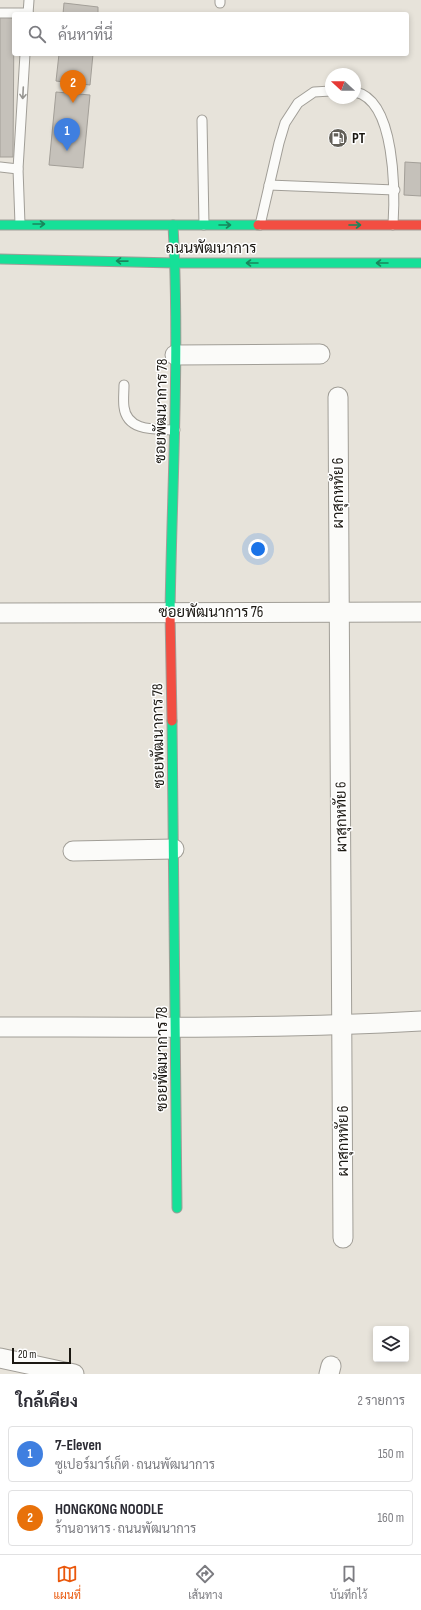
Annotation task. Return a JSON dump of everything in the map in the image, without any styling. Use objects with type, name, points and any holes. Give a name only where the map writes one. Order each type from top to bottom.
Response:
[{"type":"street","name":"ถนนพัฒนาการ","points":[[0,225],[421,225]]},
{"type":"street","name":"ซอยพัฒนาการ 78","points":[[173,225],[175,262],[175,430],[170,612],[176,1027],[176,1208]]},
{"type":"street","name":"ถนนพัฒนาการ","points":[[0,259],[175,262],[421,263]]},
{"type":"street","points":[[175,355],[320,354]]},
{"type":"street","name":"ผาสุกหทัย 6","points":[[338,397],[343,1025],[343,1238]]},
{"type":"street","name":"ซอยพัฒนาการ 76","points":[[0,613],[421,612]]},
{"type":"street","points":[[73,851],[174,849]]},
{"type":"street","points":[[0,1027],[343,1025],[421,1021]]},
{"type":"street","points":[[0,1358],[42,1371],[74,1374]]},
{"type":"lane","points":[[28,12],[29,0]]},
{"type":"lane","points":[[0,13],[12,13]]},
{"type":"lane","points":[[20,224],[18,169],[25,56]]},
{"type":"lane","points":[[260,225],[285,123],[298,103],[314,92],[325,91]]},
{"type":"lane","points":[[361,93],[377,106],[389,138],[395,190],[394,225]]},
{"type":"lane","points":[[202,120],[204,225]]},
{"type":"lane","points":[[0,167],[18,169]]},
{"type":"lane","points":[[269,185],[395,190]]},
{"type":"lane","points":[[124,385],[124,407],[127,418],[134,424],[144,428],[175,430]]},
{"type":"building","points":[[64,3],[98,7],[98,12],[63,12]]},
{"type":"building","points":[[0,17],[12,18],[12,56],[14,56],[13,157],[0,157]]},
{"type":"building","points":[[59,56],[93,56],[90,85],[56,81]]},
{"type":"building","points":[[56,92],[90,95],[83,168],[49,165]]},
{"type":"building","points":[[405,162],[421,163],[421,196],[404,195]]},
{"type":"traffic: fast","points":[[0,225],[258,225]]},
{"type":"traffic: fast","points":[[170,613],[176,370],[173,225]]},
{"type":"traffic: fast","points":[[0,259],[175,263],[421,263]]},
{"type":"traffic: fast","points":[[172,721],[177,1208]]},
{"type":"traffic: jam","points":[[258,225],[421,225]]},
{"type":"traffic: jam","points":[[170,613],[172,721]]},
{"type":"place","name":"HONGKONG NOODLE","points":[[73,103]]},
{"type":"place","name":"PT","points":[[338,138]]},
{"type":"place","name":"7-Eleven","points":[[67,151]]}]
